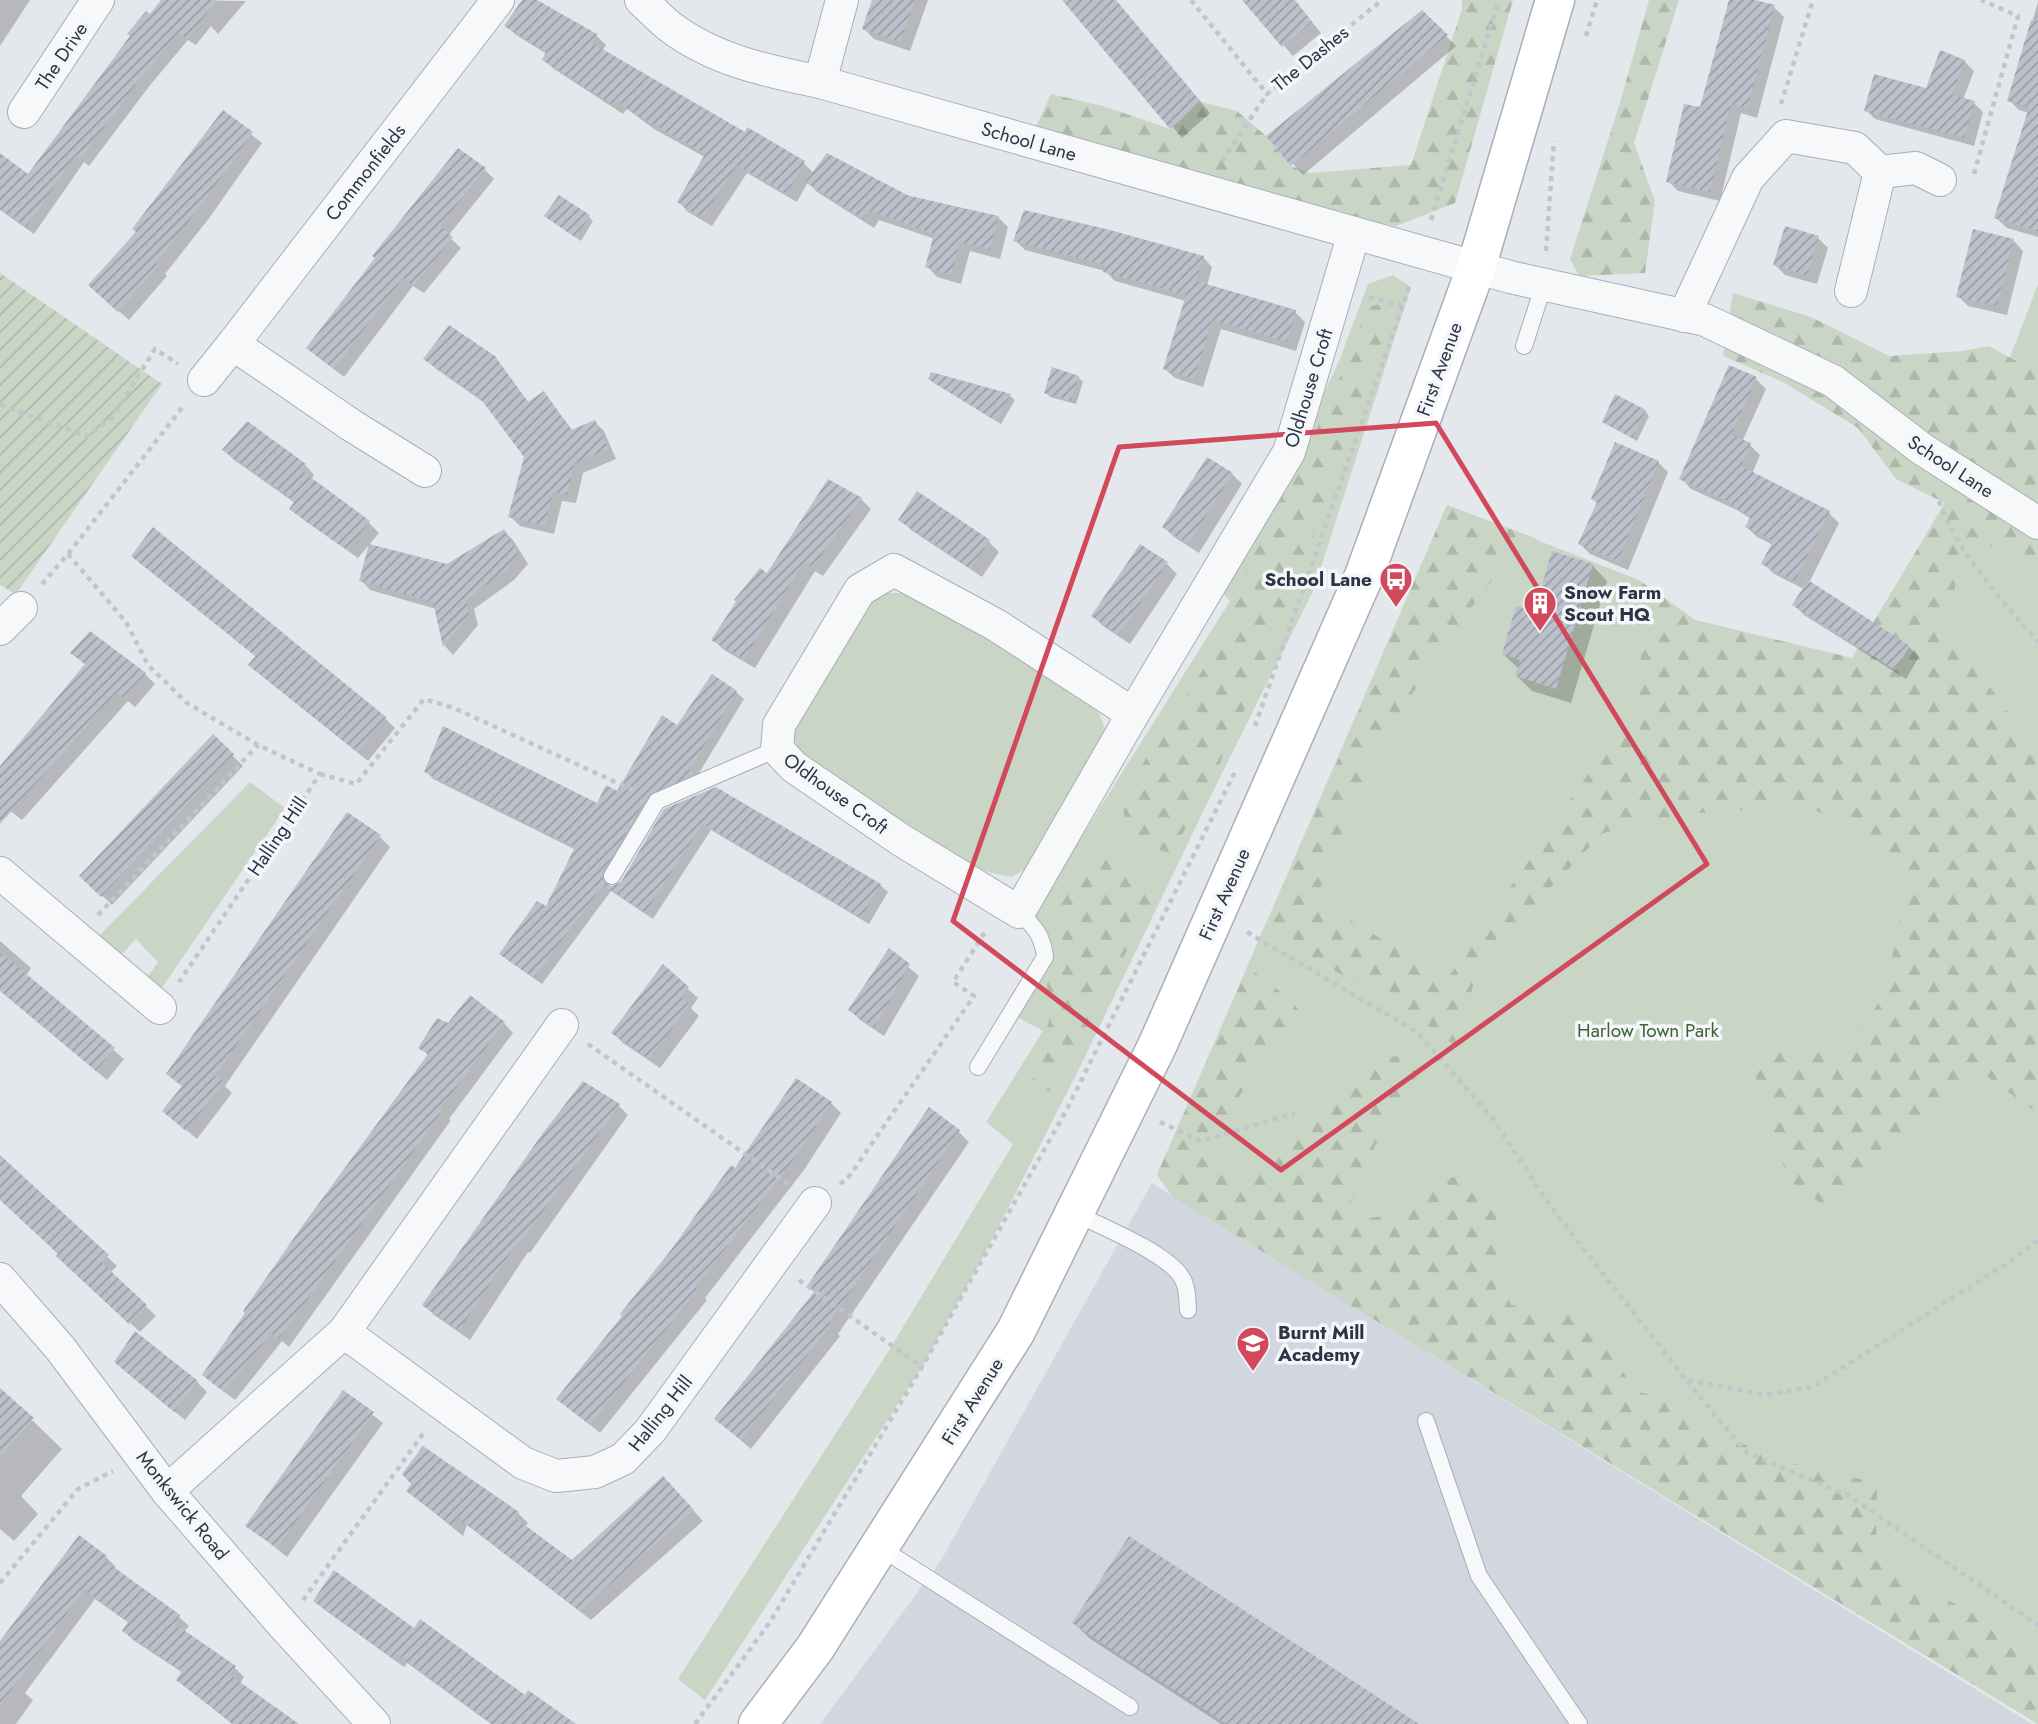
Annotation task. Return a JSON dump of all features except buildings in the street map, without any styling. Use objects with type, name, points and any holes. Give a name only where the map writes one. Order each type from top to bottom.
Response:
[{"type":"street","name":"The Drive","points":[[24,112],[99,0]]},
{"type":"street","name":"Commonfields","points":[[204,380],[498,0]]},
{"type":"street","name":"School Lane","points":[[641,0],[669,26],[713,53],[760,69],[820,82],[1476,268],[1705,320],[1833,381],[1922,449],[2038,523]]},
{"type":"street","points":[[820,82],[842,0]]},
{"type":"street","name":"First Avenue","points":[[758,1724],[815,1648],[1016,1331],[1158,1044],[1364,576],[1476,268],[1555,0]]},
{"type":"street","points":[[1684,316],[1748,178],[1786,136],[1855,148],[1880,172]]},
{"type":"street","points":[[1880,172],[1916,168],[1940,180]]},
{"type":"street","points":[[1851,291],[1880,172]]},
{"type":"street","name":"Oldhouse Croft","points":[[1133,714],[996,625],[894,570],[860,590],[779,725],[777,748],[794,766],[901,840],[1011,908],[1133,714],[1289,452],[1354,233]]},
{"type":"street","points":[[233,344],[351,425],[425,471]]},
{"type":"street","points":[[0,873],[160,1008]]},
{"type":"street","points":[[167,1491],[344,1332],[562,1026]]},
{"type":"street","name":"Halling Hill","points":[[344,1332],[523,1463],[556,1476],[595,1472],[623,1459],[650,1431],[815,1203]]},
{"type":"street","name":"Monkswick Road","points":[[0,1279],[60,1348],[167,1491],[368,1722]]},
{"type":"lane","points":[[1524,346],[1544,284]]},
{"type":"lane","points":[[612,876],[657,801],[777,748]]},
{"type":"lane","points":[[978,1067],[1045,957],[1044,943],[1037,930],[1011,908]]},
{"type":"lane","points":[[1074,1213],[1163,1259],[1182,1278],[1188,1310]]},
{"type":"lane","points":[[1426,1421],[1479,1576],[1579,1724]]},
{"type":"lane","points":[[879,1547],[1129,1707]]},
{"type":"path","name":"The Dashes","points":[[1191,0],[1267,94],[1382,0]]},
{"type":"path","points":[[1253,731],[1421,252],[1499,0]]},
{"type":"path","points":[[1786,136],[1790,120],[1781,105],[1813,0]]},
{"type":"path","points":[[1940,180],[1969,190],[2018,16],[1980,0]]},
{"type":"path","points":[[1202,191],[1267,94]]},
{"type":"path","points":[[1544,284],[1554,137]]},
{"type":"path","points":[[0,405],[87,436],[112,418],[155,349],[204,380],[68,554],[10,618]]},
{"type":"path","points":[[1922,449],[1947,524],[1998,595],[2038,642]]},
{"type":"path","name":"Halling Hill","points":[[68,554],[126,622],[148,665],[187,703],[258,745],[320,774],[160,1008]]},
{"type":"path","points":[[320,774],[356,784],[424,699],[454,708],[657,801]]},
{"type":"path","points":[[76,938],[258,745]]},
{"type":"path","points":[[695,1724],[770,1622],[922,1367],[1066,1111],[1236,768]]},
{"type":"path","points":[[562,1026],[815,1203],[848,1178],[974,996],[953,982],[1011,908]]},
{"type":"path","points":[[1215,915],[1418,1032],[1493,1119],[1551,1207],[1686,1380],[1746,1452],[1851,1497],[2038,1625]]},
{"type":"path","points":[[1153,1119],[1201,1141],[1295,1114]]},
{"type":"path","points":[[1686,1380],[1766,1395],[1812,1387],[2006,1264],[2038,1240]]},
{"type":"path","points":[[772,1262],[922,1367]]},
{"type":"path","points":[[284,1626],[443,1405]]},
{"type":"path","points":[[0,1583],[78,1489],[142,1455]]},
{"type":"highlighted area","points":[[1436,423],[1707,864],[1281,1170],[953,921],[1119,447]]},
{"type":"shaded area","name":"Burnt Mill Academy","points":[[1152,1183],[2032,1724],[820,1724],[940,1562]]},
{"type":"green space","points":[[1462,0],[1513,0],[1455,203],[1396,226],[1301,207],[1034,131],[1051,94],[1103,106],[1170,129],[1201,102],[1237,111],[1266,136],[1291,166],[1309,173],[1411,165],[1462,9]]},
{"type":"green space","points":[[1649,0],[1679,0],[1634,143],[1655,201],[1645,273],[1579,276],[1570,259],[1619,106]]},
{"type":"green space","points":[[0,273],[162,384],[16,594],[0,585]]},
{"type":"green space","points":[[1393,275],[1411,287],[1314,589],[1080,1067],[984,1255],[922,1367],[705,1700],[678,1679],[888,1352],[1013,1144],[986,1122],[1043,1031],[1008,1012],[1038,959],[1030,919],[1230,601],[1221,591],[1282,483],[1339,361],[1368,284]]},
{"type":"green space","name":"Harlow Town Park","points":[[2038,284],[2038,1724],[1173,1197],[1157,1175],[1447,505],[1639,580],[1695,620],[1852,659],[1971,459]]},
{"type":"green space","points":[[1733,293],[1811,317],[1889,356],[1962,351],[1989,346],[2036,372],[2038,368],[2038,570],[1998,542],[1959,567],[1947,627],[2038,754],[2038,1114],[1985,1075],[1889,1148],[1865,1183],[1828,1208],[1789,1181],[1763,1106],[1753,1065],[1791,1047],[1839,1057],[1883,997],[1902,912],[1900,862],[1806,804],[1688,814],[1603,833],[1479,962],[1461,1050],[1417,1018],[1264,933],[1447,505],[1537,539],[1510,556],[1448,639],[1373,754],[1316,899],[1447,979],[1640,699],[1641,637],[1635,595],[1639,580],[1695,620],[1852,658],[1945,503],[1896,479],[1858,428],[1783,382],[1723,356]]},
{"type":"green space","points":[[1392,301],[1382,341],[1304,562],[1258,680],[1196,815],[1168,853],[1127,839],[1122,796],[1220,643],[1238,599],[1246,569],[1330,402],[1368,307]]},
{"type":"green space","points":[[881,593],[913,593],[1076,692],[1097,708],[1111,744],[1040,861],[1011,877],[984,871],[817,769],[801,754],[795,742],[793,714],[861,603]]},
{"type":"green space","points":[[250,782],[285,808],[157,995],[141,986],[158,962],[136,939],[113,963],[92,943]]},
{"type":"green space","points":[[1086,857],[1124,861],[1153,901],[1053,1092],[1031,1085],[1049,1021],[1047,983],[1061,925],[1057,899]]},
{"type":"green space","points":[[1248,967],[1292,1001],[1309,1024],[1254,1072],[1210,1145],[1230,1182],[1263,1173],[1302,1122],[1385,1058],[1407,1054],[1421,1069],[1376,1144],[1343,1221],[1410,1213],[1416,1191],[1470,1171],[1503,1211],[1496,1270],[1511,1305],[1583,1315],[1609,1349],[1635,1391],[1677,1402],[1714,1432],[1791,1463],[1877,1483],[1876,1561],[1994,1625],[2038,1655],[2038,1724],[1173,1197],[1157,1175]]},
{"type":"place","name":"School Lane","points":[[1396,609]]},
{"type":"place","name":"Snow Farm Scout HQ","points":[[1540,633]]},
{"type":"place","name":"Burnt Mill Academy","points":[[1253,1373]]}]
